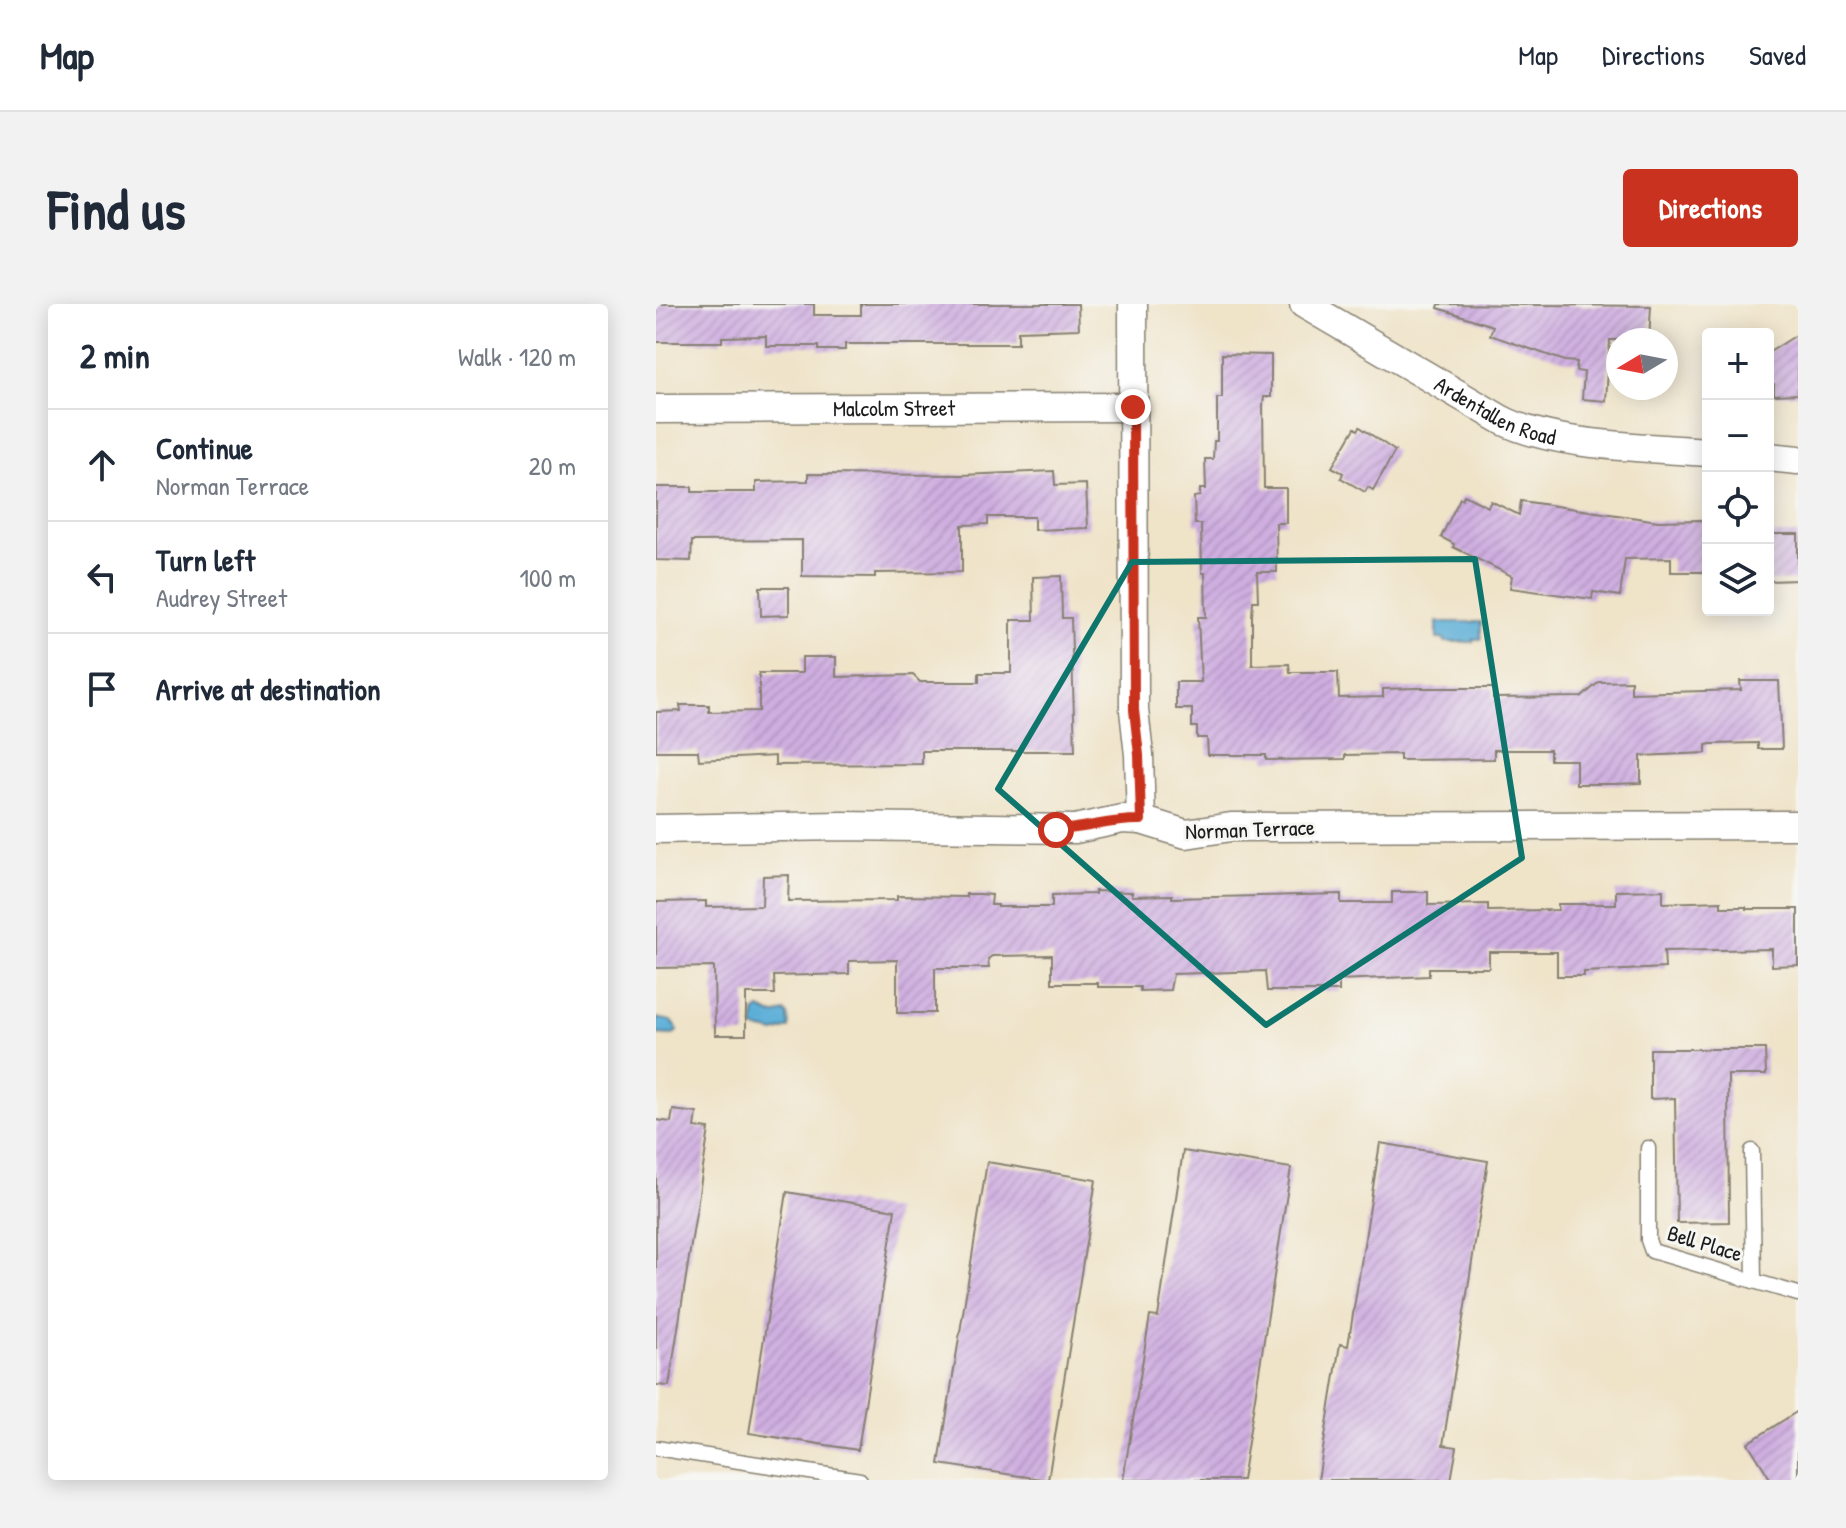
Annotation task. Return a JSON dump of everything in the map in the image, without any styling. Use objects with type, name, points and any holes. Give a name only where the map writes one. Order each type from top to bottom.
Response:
[{"type":"street","points":[[1133,304],[1134,710],[1141,820]]},
{"type":"street","name":"Ardentallen Road","points":[[1304,304],[1502,420],[1530,432],[1574,440],[1702,451]]},
{"type":"street","name":"Malcolm Street","points":[[656,409],[1133,407]]},
{"type":"street","points":[[1774,458],[1798,460]]},
{"type":"street","name":"Norman Terrace","points":[[656,829],[842,826],[1056,830],[1083,828],[1122,819],[1141,820],[1186,834],[1231,827],[1798,825]]},
{"type":"lane","name":"Bell Place","points":[[1648,1148],[1648,1240],[1652,1251],[1798,1294]]},
{"type":"lane","points":[[1752,1151],[1754,1281]]},
{"type":"lane","points":[[656,1448],[860,1480]]},
{"type":"highlighted area","points":[[1475,559],[1522,858],[1266,1025],[998,789],[1132,562]]},
{"type":"water","points":[[1437,622],[1481,622],[1481,639],[1445,642],[1444,639],[1437,639]]},
{"type":"water","points":[[760,1009],[773,1015],[785,1012],[789,1028],[775,1033],[753,1028],[755,1013]]},
{"type":"water","points":[[656,1018],[672,1022],[677,1031],[673,1035],[656,1034]]},
{"type":"building","points":[[656,304],[814,304],[814,315],[861,315],[861,304],[1078,304],[1079,329],[1018,331],[1018,344],[845,344],[845,350],[819,350],[819,346],[766,346],[766,336],[722,337],[722,342],[656,342]]},
{"type":"building","points":[[1439,304],[1651,306],[1650,328],[1606,328],[1606,401],[1582,399],[1584,372],[1576,371],[1577,362],[1565,361],[1490,335],[1493,326],[1438,308]]},
{"type":"building","points":[[1798,334],[1798,394],[1774,395],[1774,349]]},
{"type":"building","points":[[1222,354],[1271,355],[1271,397],[1264,397],[1263,404],[1264,488],[1286,488],[1286,523],[1276,523],[1277,572],[1257,572],[1258,601],[1253,601],[1252,616],[1252,665],[1289,664],[1290,672],[1338,672],[1339,698],[1383,697],[1383,689],[1416,688],[1493,688],[1493,698],[1582,697],[1599,682],[1631,681],[1631,693],[1741,690],[1740,681],[1779,681],[1782,749],[1758,749],[1758,743],[1711,744],[1706,745],[1706,753],[1641,756],[1641,783],[1613,784],[1576,784],[1576,760],[1550,760],[1550,750],[1494,750],[1494,759],[1400,760],[1400,754],[1345,755],[1345,759],[1266,760],[1266,755],[1208,755],[1207,738],[1197,738],[1197,727],[1192,727],[1192,709],[1176,709],[1176,682],[1201,682],[1198,617],[1206,617],[1205,573],[1202,573],[1201,524],[1195,524],[1194,497],[1200,496],[1200,489],[1206,489],[1205,459],[1213,459],[1214,441],[1217,441],[1217,398],[1222,398]]},
{"type":"building","points":[[1360,427],[1395,451],[1373,490],[1368,487],[1365,492],[1341,478],[1343,473],[1332,467],[1355,428],[1358,430]]},
{"type":"building","points":[[1054,471],[1055,485],[1086,484],[1088,528],[1034,530],[1034,517],[988,517],[988,524],[962,525],[962,572],[875,573],[875,577],[802,576],[802,540],[692,541],[691,561],[656,560],[656,487],[692,487],[692,492],[756,492],[756,482],[808,481],[808,474],[962,475]]},
{"type":"building","points":[[1464,495],[1488,507],[1491,501],[1519,515],[1521,501],[1658,521],[1702,520],[1702,572],[1671,572],[1671,558],[1625,559],[1620,596],[1593,592],[1592,599],[1510,588],[1512,576],[1453,547],[1454,544],[1441,537]]},
{"type":"building","points":[[1774,534],[1798,534],[1798,580],[1774,581]]},
{"type":"building","points":[[1061,576],[1062,618],[1071,618],[1075,751],[922,751],[922,764],[775,765],[775,756],[699,760],[698,751],[656,751],[656,712],[681,711],[680,705],[709,705],[709,712],[759,711],[759,673],[802,673],[802,657],[836,657],[836,677],[913,675],[920,682],[979,682],[979,673],[1011,673],[1011,620],[1034,620],[1033,577]]},
{"type":"building","points":[[760,587],[789,587],[789,615],[761,616]]},
{"type":"building","points":[[789,875],[788,901],[897,900],[897,896],[966,897],[966,894],[980,894],[992,895],[991,905],[998,907],[1052,907],[1052,895],[1095,894],[1095,891],[1132,892],[1132,896],[1172,895],[1172,898],[1341,894],[1341,903],[1392,903],[1392,892],[1428,892],[1428,905],[1488,904],[1488,911],[1558,910],[1558,904],[1616,904],[1616,891],[1663,890],[1663,903],[1721,901],[1721,907],[1798,909],[1798,965],[1772,966],[1772,949],[1664,951],[1665,968],[1557,976],[1557,952],[1489,952],[1489,968],[1429,968],[1429,976],[1339,980],[1339,991],[1267,991],[1265,971],[1173,974],[1170,990],[1140,991],[1140,987],[1098,987],[1098,983],[1052,983],[1052,955],[992,956],[988,959],[989,968],[935,968],[935,1013],[897,1013],[897,960],[849,961],[849,974],[774,976],[775,994],[746,994],[746,1035],[715,1035],[714,967],[656,968],[656,902],[706,901],[706,907],[762,906],[763,876]]},
{"type":"building","points":[[1650,1049],[1765,1049],[1766,1075],[1728,1075],[1729,1222],[1677,1223],[1675,1098],[1650,1099]]},
{"type":"building","points":[[673,1110],[697,1113],[695,1127],[709,1129],[669,1386],[656,1385],[656,1120],[671,1122]]},
{"type":"building","points":[[1380,1143],[1488,1161],[1443,1445],[1457,1447],[1451,1480],[1318,1480],[1340,1344],[1348,1346]]},
{"type":"building","points":[[1183,1151],[1291,1168],[1242,1480],[1123,1480],[1150,1316],[1158,1317]]},
{"type":"building","points":[[987,1162],[1096,1180],[1048,1480],[939,1464]]},
{"type":"building","points":[[787,1192],[895,1210],[858,1450],[749,1433]]},
{"type":"building","points":[[1798,1411],[1798,1480],[1771,1480],[1748,1443]]},
{"type":"route","points":[[1056,830],[1092,827],[1122,819],[1141,820],[1134,710],[1133,407]]}]
